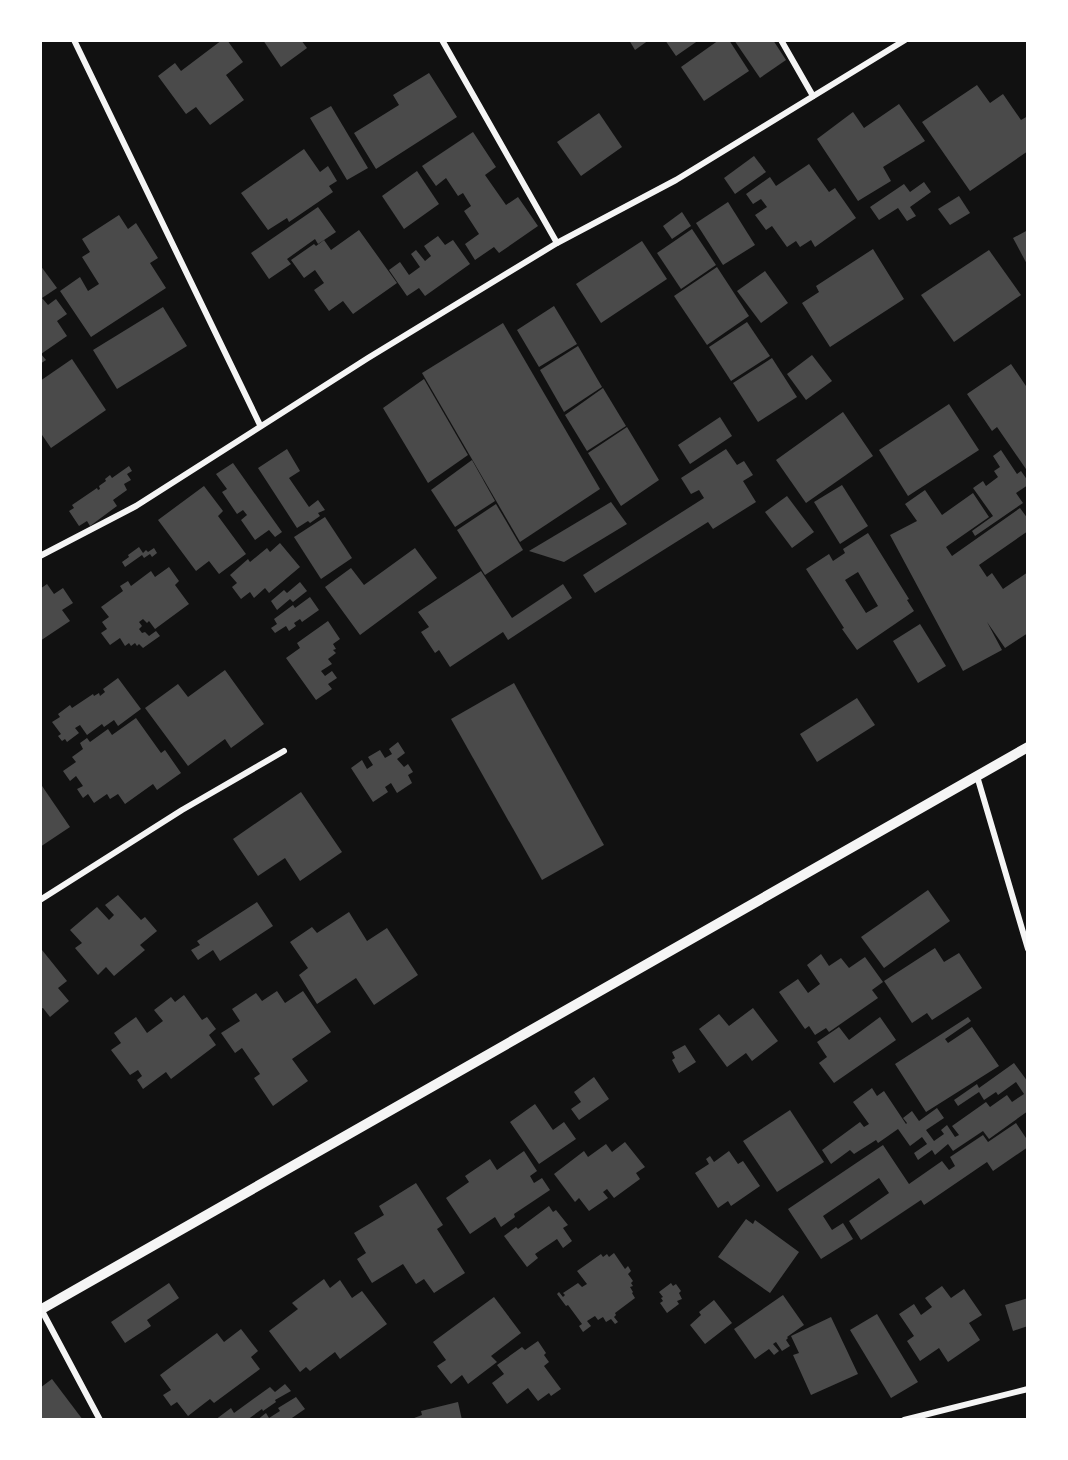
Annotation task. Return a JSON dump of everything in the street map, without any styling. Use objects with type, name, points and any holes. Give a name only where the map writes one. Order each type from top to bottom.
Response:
[{"type":"street","points":[[74,40],[260,425]]},
{"type":"street","points":[[442,40],[557,243]]},
{"type":"street","points":[[781,40],[813,96]]},
{"type":"street","points":[[40,556],[135,506],[260,425],[557,243],[676,180],[905,40]]},
{"type":"street","points":[[100,1419],[41,1309],[1028,747]]},
{"type":"street","points":[[40,900],[182,810],[284,752]]},
{"type":"street","points":[[977,776],[1028,949]]},
{"type":"street","points":[[904,1419],[1028,1389]]},
{"type":"building","points":[[222,40],[227,40],[243,62],[226,75],[244,100],[210,125],[196,107],[186,114],[158,76],[175,63],[181,71]]},
{"type":"building","points":[[263,40],[301,40],[307,48],[281,67]]},
{"type":"building","points":[[629,40],[649,40],[635,50]]},
{"type":"building","points":[[665,40],[699,40],[676,56]]},
{"type":"building","points":[[719,40],[729,40],[749,71],[704,101],[681,67]]},
{"type":"building","points":[[734,40],[773,40],[786,60],[760,78]]},
{"type":"building","points":[[429,73],[457,117],[376,169],[354,133],[399,105],[393,95]]},
{"type":"building","points":[[977,85],[990,103],[1003,94],[1021,120],[1028,116],[1028,151],[970,191],[922,122]]},
{"type":"building","points":[[899,104],[925,141],[883,167],[891,181],[858,201],[817,139],[853,112],[864,128]]},
{"type":"building","points":[[331,106],[368,168],[347,180],[310,118]]},
{"type":"building","points":[[599,113],[622,147],[581,176],[557,142]]},
{"type":"building","points":[[473,132],[496,167],[485,175],[506,205],[518,197],[538,226],[499,253],[494,247],[475,260],[465,244],[479,234],[464,211],[471,206],[463,193],[458,196],[446,178],[436,186],[422,166]]},
{"type":"building","points":[[304,149],[320,172],[328,166],[337,181],[329,186],[333,192],[289,222],[287,218],[268,230],[241,193]]},
{"type":"building","points":[[754,156],[766,172],[735,194],[724,178]]},
{"type":"building","points":[[809,164],[829,192],[835,188],[856,218],[815,247],[811,240],[800,247],[796,241],[787,247],[772,226],[766,230],[755,215],[767,207],[761,199],[753,204],[746,194],[770,177],[776,186]]},
{"type":"building","points":[[417,171],[439,204],[404,229],[382,196]]},
{"type":"building","points":[[924,182],[931,192],[910,207],[916,216],[907,221],[898,208],[879,220],[870,207],[904,184],[910,192]]},
{"type":"building","points":[[959,196],[970,213],[950,225],[938,209]]},
{"type":"building","points":[[728,202],[755,245],[723,265],[696,223]]},
{"type":"building","points":[[318,207],[336,232],[318,244],[315,239],[287,259],[291,264],[269,279],[251,253]]},
{"type":"building","points":[[682,212],[691,226],[672,239],[663,226]]},
{"type":"building","points":[[119,215],[128,229],[136,223],[158,258],[150,263],[166,288],[91,337],[60,291],[80,277],[88,291],[99,284],[82,257],[90,252],[82,239]]},
{"type":"building","points":[[692,229],[716,265],[681,289],[657,253]]},
{"type":"building","points":[[359,230],[397,283],[353,314],[343,301],[329,311],[314,290],[324,283],[315,270],[304,278],[291,260],[324,240],[331,250]]},
{"type":"building","points":[[1028,230],[1028,266],[1013,238]]},
{"type":"building","points":[[438,236],[445,245],[453,240],[470,264],[425,296],[419,288],[407,296],[389,270],[400,262],[409,275],[420,267],[411,254],[416,250],[425,261],[431,256],[424,246]]},
{"type":"building","points":[[642,241],[667,279],[601,323],[576,284]]},
{"type":"building","points":[[873,249],[904,299],[830,347],[802,303],[819,292],[816,286]]},
{"type":"building","points":[[989,250],[1021,295],[954,342],[921,295]]},
{"type":"building","points":[[40,265],[57,288],[42,298],[48,305],[56,299],[67,314],[57,321],[67,336],[41,354],[46,360],[40,364]]},
{"type":"building","points":[[717,267],[749,316],[707,345],[674,296]]},
{"type":"building","points":[[765,271],[788,303],[761,323],[737,291]]},
{"type":"building","points":[[554,306],[577,344],[539,367],[517,330]]},
{"type":"building","points":[[163,307],[187,346],[117,389],[93,350]]},
{"type":"building","points":[[747,322],[770,356],[731,381],[709,347]]},
{"type":"building","points":[[503,323],[600,489],[520,542],[422,373]]},
{"type":"building","points":[[578,346],[602,387],[564,412],[540,370]]},
{"type":"building","points":[[812,355],[832,381],[806,400],[787,374]]},
{"type":"building","points":[[772,358],[797,397],[758,422],[733,383]]},
{"type":"building","points":[[72,359],[106,410],[51,448],[40,432],[40,381]]},
{"type":"building","points":[[1011,364],[1028,389],[1028,472],[997,427],[992,431],[967,394]]},
{"type":"building","points":[[424,379],[468,455],[428,483],[383,408]]},
{"type":"building","points":[[603,388],[626,426],[587,451],[565,415]]},
{"type":"building","points":[[949,404],[979,450],[908,496],[879,450]]},
{"type":"building","points":[[843,412],[873,456],[806,503],[776,460]]},
{"type":"building","points":[[720,417],[732,436],[690,464],[678,445]]},
{"type":"building","points":[[627,427],[659,480],[621,506],[588,453]]},
{"type":"building","points":[[287,449],[300,471],[289,478],[309,507],[318,500],[325,510],[318,513],[320,516],[310,523],[308,521],[297,528],[258,468]]},
{"type":"building","points":[[726,449],[737,465],[744,461],[753,475],[743,481],[756,502],[713,529],[708,522],[595,593],[583,575],[704,498],[699,490],[691,494],[681,478]]},
{"type":"building","points":[[1001,450],[1017,474],[1021,471],[1028,481],[1028,485],[1016,493],[1023,503],[975,536],[972,531],[993,516],[973,488],[983,481],[986,486],[998,477],[994,471],[1000,467],[993,456]]},
{"type":"building","points":[[472,460],[495,501],[455,527],[431,490]]},
{"type":"building","points":[[233,463],[282,532],[275,537],[269,530],[255,540],[241,520],[247,515],[243,510],[237,514],[222,492],[227,489],[216,474]]},
{"type":"building","points":[[129,466],[132,471],[127,474],[131,480],[124,484],[127,490],[113,500],[117,506],[90,526],[87,521],[79,526],[69,511],[74,508],[72,505],[97,488],[100,489],[99,486],[110,475],[112,478]]},
{"type":"building","points":[[842,485],[868,526],[840,544],[814,502]]},
{"type":"building","points":[[204,486],[223,511],[218,516],[246,554],[219,574],[209,561],[196,571],[158,520]]},
{"type":"building","points":[[925,490],[942,515],[973,493],[989,517],[946,547],[952,556],[1020,508],[1028,519],[1028,531],[979,565],[987,577],[992,573],[1003,589],[1028,572],[1028,633],[1005,648],[987,622],[1002,650],[963,671],[890,535],[917,521],[905,504]]},
{"type":"building","points":[[787,496],[814,532],[792,548],[765,512]]},
{"type":"building","points":[[611,502],[627,524],[564,562],[529,551]]},
{"type":"building","points":[[496,504],[523,550],[485,575],[457,530]]},
{"type":"building","points":[[325,517],[352,558],[321,579],[294,537]]},
{"type":"building","points":[[868,533],[914,611],[857,650],[806,569],[829,554],[833,561],[845,553],[843,549]],"holes":[[[858,572],[878,606],[866,613],[845,580]]]},
{"type":"building","points":[[280,543],[300,567],[269,593],[265,588],[254,598],[250,592],[241,599],[232,587],[237,583],[230,575],[248,559],[250,562],[267,548],[270,552]]},
{"type":"building","points":[[139,547],[143,553],[154,548],[157,553],[152,557],[150,554],[144,558],[142,555],[125,567],[122,562]]},
{"type":"building","points":[[415,548],[437,578],[360,635],[325,587],[351,568],[364,585]]},
{"type":"building","points":[[169,567],[179,581],[175,585],[189,604],[155,629],[149,621],[147,623],[143,619],[139,622],[142,626],[139,629],[142,633],[145,632],[149,636],[156,631],[160,636],[143,648],[135,643],[125,646],[120,638],[110,645],[101,633],[107,629],[102,622],[109,617],[101,607],[123,591],[120,586],[128,581],[131,586],[151,571],[155,577]]},
{"type":"building","points":[[481,571],[512,618],[563,584],[572,598],[508,640],[503,632],[450,667],[439,650],[435,653],[421,632],[429,627],[418,612]]},
{"type":"building","points":[[300,582],[307,591],[293,602],[290,599],[277,610],[271,601],[284,590],[287,593]]},
{"type":"building","points":[[47,584],[54,594],[63,588],[73,603],[62,610],[70,621],[40,641],[40,589]]},
{"type":"building","points":[[310,597],[319,610],[302,622],[300,619],[294,623],[296,626],[289,631],[286,626],[275,633],[271,628],[277,624],[274,619],[293,605],[295,608]]},
{"type":"building","points":[[328,621],[340,639],[333,644],[336,649],[333,650],[336,653],[328,659],[332,664],[321,671],[325,676],[332,671],[337,678],[328,684],[332,689],[316,700],[286,658],[300,648],[297,643]]},
{"type":"building","points":[[920,624],[946,666],[918,683],[893,641]]},
{"type":"building","points":[[225,670],[264,724],[231,748],[225,739],[188,766],[145,708],[178,684],[188,697]]},
{"type":"building","points":[[118,678],[141,709],[118,726],[114,720],[104,727],[102,724],[87,735],[80,725],[75,728],[79,733],[67,742],[65,739],[62,741],[58,736],[61,734],[52,722],[60,717],[58,714],[70,705],[72,708],[93,694],[94,696],[99,693],[100,696],[105,692],[103,689]]},
{"type":"building","points":[[514,683],[604,845],[542,880],[451,719]]},
{"type":"building","points":[[857,698],[875,725],[817,762],[800,734]]},
{"type":"building","points":[[136,718],[161,753],[165,750],[181,773],[157,790],[153,784],[125,804],[118,794],[110,799],[107,794],[94,803],[88,794],[83,798],[77,789],[83,786],[76,776],[70,781],[63,771],[76,762],[72,757],[83,749],[80,743],[87,738],[90,742],[108,729],[112,735]]},
{"type":"building","points":[[398,742],[405,753],[397,759],[404,767],[408,764],[413,772],[408,775],[412,783],[397,793],[391,783],[385,787],[388,792],[373,802],[351,768],[362,760],[367,769],[373,765],[368,757],[380,750],[385,758],[392,754],[389,749]]},
{"type":"building","points":[[40,783],[70,827],[40,847]]},
{"type":"building","points":[[301,792],[342,852],[300,881],[285,858],[258,876],[233,839]]},
{"type":"building","points":[[928,890],[950,921],[884,968],[861,937]]},
{"type":"building","points":[[118,895],[141,920],[145,917],[157,931],[140,945],[145,950],[114,976],[106,967],[98,975],[75,948],[82,943],[70,930],[97,907],[109,920],[114,915],[105,905]]},
{"type":"building","points":[[257,902],[273,926],[220,961],[213,950],[198,960],[191,950],[200,945],[197,941]]},
{"type":"building","points":[[349,912],[367,941],[387,928],[418,975],[374,1005],[356,978],[317,1004],[299,975],[308,968],[290,942],[312,927],[317,933]]},
{"type":"building","points":[[935,948],[944,962],[959,953],[982,988],[932,1020],[927,1013],[912,1023],[884,981]]},
{"type":"building","points":[[42,950],[67,981],[58,988],[69,1001],[50,1017],[43,1008],[40,1009],[40,951]]},
{"type":"building","points":[[821,954],[829,966],[841,958],[849,968],[865,957],[883,982],[872,990],[878,998],[829,1032],[826,1028],[815,1035],[809,1026],[805,1029],[779,992],[798,979],[808,993],[820,984],[807,965]]},
{"type":"building","points":[[277,991],[285,1003],[303,991],[331,1032],[292,1059],[308,1081],[273,1106],[254,1078],[260,1074],[242,1048],[235,1053],[221,1033],[240,1021],[232,1009],[256,993],[262,1001]]},
{"type":"building","points":[[184,995],[202,1020],[207,1017],[216,1029],[209,1035],[216,1045],[171,1079],[166,1072],[143,1089],[137,1080],[142,1076],[138,1070],[130,1075],[111,1050],[121,1043],[114,1033],[136,1017],[147,1033],[163,1021],[154,1010],[171,997],[175,1002]]},
{"type":"building","points":[[753,1008],[778,1041],[752,1061],[746,1053],[727,1067],[699,1029],[719,1014],[729,1026]]},
{"type":"building","points":[[880,1017],[896,1040],[834,1083],[819,1063],[827,1057],[817,1042],[839,1027],[849,1040]]},
{"type":"building","points":[[968,1017],[971,1021],[945,1039],[948,1043],[972,1027],[999,1066],[926,1112],[895,1064]]},
{"type":"building","points":[[685,1045],[696,1062],[679,1073],[672,1060],[675,1058],[672,1052]]},
{"type":"building","points":[[1014,1063],[1028,1082],[1028,1111],[989,1139],[983,1131],[953,1151],[948,1144],[935,1155],[932,1150],[918,1160],[914,1153],[927,1144],[922,1137],[910,1146],[898,1129],[878,1143],[876,1140],[854,1154],[850,1150],[831,1164],[822,1150],[860,1122],[864,1127],[869,1124],[853,1102],[872,1088],[877,1096],[884,1091],[906,1124],[903,1118],[912,1111],[919,1121],[937,1108],[944,1118],[926,1130],[934,1141],[944,1134],[941,1130],[947,1125],[955,1137],[959,1135],[952,1126],[986,1102],[990,1107],[1007,1095],[1012,1102],[1024,1094],[1016,1082],[998,1095],[996,1092],[984,1100],[979,1092],[958,1106],[954,1100],[977,1084],[979,1088]]},
{"type":"building","points":[[594,1077],[609,1099],[579,1120],[571,1109],[581,1102],[574,1092]]},
{"type":"building","points":[[535,1104],[553,1130],[564,1122],[576,1139],[539,1164],[510,1122]]},
{"type":"building","points":[[790,1110],[824,1162],[777,1192],[743,1141]]},
{"type":"building","points":[[1016,1123],[1028,1141],[1028,1147],[993,1171],[987,1162],[924,1205],[921,1200],[861,1240],[849,1221],[889,1193],[879,1178],[823,1216],[832,1230],[843,1223],[853,1239],[821,1259],[788,1209],[883,1145],[909,1184],[942,1161],[949,1170],[955,1166],[950,1157],[983,1135],[988,1142]]},
{"type":"building","points":[[625,1142],[645,1167],[636,1173],[640,1179],[614,1198],[607,1189],[603,1192],[608,1198],[589,1211],[579,1198],[575,1202],[554,1174],[584,1151],[588,1157],[606,1144],[612,1152]]},
{"type":"building","points":[[524,1151],[537,1171],[530,1176],[534,1183],[542,1178],[550,1190],[514,1214],[515,1217],[501,1227],[495,1217],[470,1234],[446,1198],[469,1182],[465,1176],[490,1159],[497,1170]]},
{"type":"building","points":[[729,1151],[738,1164],[743,1161],[760,1186],[731,1206],[728,1201],[718,1208],[695,1173],[709,1164],[706,1159],[710,1156],[714,1162]]},
{"type":"building","points":[[416,1183],[443,1225],[437,1229],[465,1273],[434,1293],[424,1279],[416,1284],[403,1264],[372,1283],[357,1259],[366,1253],[354,1233],[384,1215],[379,1206]]},
{"type":"building","points":[[549,1206],[553,1212],[556,1210],[568,1225],[563,1228],[572,1241],[563,1248],[557,1239],[535,1254],[538,1258],[527,1267],[504,1236],[516,1227],[518,1229]]},
{"type":"building","points":[[746,1219],[753,1224],[755,1220],[799,1252],[770,1293],[718,1257]]},
{"type":"building","points":[[614,1253],[625,1269],[628,1266],[631,1271],[628,1274],[633,1281],[631,1283],[633,1286],[630,1287],[635,1298],[615,1313],[614,1317],[618,1322],[615,1324],[611,1319],[606,1322],[603,1317],[598,1320],[595,1316],[587,1321],[591,1326],[583,1332],[579,1326],[582,1324],[557,1294],[559,1292],[563,1297],[565,1295],[563,1293],[578,1283],[582,1287],[587,1284],[577,1271],[601,1254],[603,1257],[607,1254],[609,1257]]},
{"type":"building","points":[[324,1279],[330,1288],[340,1280],[352,1298],[362,1291],[387,1324],[340,1359],[335,1352],[310,1371],[306,1367],[300,1372],[269,1331],[298,1309],[292,1303]]},
{"type":"building","points":[[169,1283],[179,1298],[147,1320],[151,1326],[125,1343],[111,1322]]},
{"type":"building","points":[[671,1283],[673,1286],[676,1284],[681,1291],[679,1293],[682,1299],[677,1301],[679,1304],[667,1313],[660,1303],[663,1297],[659,1292]]},
{"type":"building","points":[[942,1286],[951,1298],[964,1289],[982,1315],[969,1323],[980,1340],[948,1362],[939,1348],[920,1361],[907,1341],[914,1336],[899,1314],[914,1304],[921,1315],[932,1307],[925,1298]]},
{"type":"building","points":[[783,1295],[804,1325],[787,1337],[786,1340],[790,1346],[782,1351],[776,1342],[773,1344],[779,1351],[774,1355],[769,1349],[755,1359],[734,1329]]},
{"type":"building","points":[[494,1297],[521,1333],[491,1356],[497,1362],[468,1384],[462,1375],[451,1384],[437,1366],[446,1360],[433,1342]]},
{"type":"building","points":[[1028,1298],[1028,1326],[1013,1331],[1005,1305]]},
{"type":"building","points":[[714,1300],[732,1323],[705,1344],[690,1325],[701,1315],[699,1312]]},
{"type":"building","points":[[877,1314],[918,1382],[891,1398],[850,1330]]},
{"type":"building","points":[[831,1317],[858,1374],[811,1395],[793,1355],[799,1353],[791,1336]]},
{"type":"building","points":[[241,1329],[258,1351],[251,1357],[260,1369],[214,1403],[210,1399],[188,1416],[177,1402],[171,1406],[163,1395],[171,1390],[160,1375],[217,1333],[224,1342]]},
{"type":"building","points":[[538,1341],[549,1362],[544,1366],[561,1389],[551,1396],[549,1393],[538,1401],[528,1388],[507,1404],[492,1383],[504,1374],[497,1365],[522,1347],[525,1350]]},
{"type":"building","points":[[52,1379],[83,1420],[40,1420],[40,1388]]},
{"type":"building","points":[[285,1384],[291,1391],[247,1420],[215,1420],[231,1408],[234,1413],[270,1387],[275,1392]]},
{"type":"building","points":[[296,1397],[305,1409],[289,1420],[257,1420],[266,1413],[269,1418],[280,1411],[278,1408]]},
{"type":"building","points":[[458,1402],[462,1420],[409,1420],[422,1415],[421,1411]]}]
